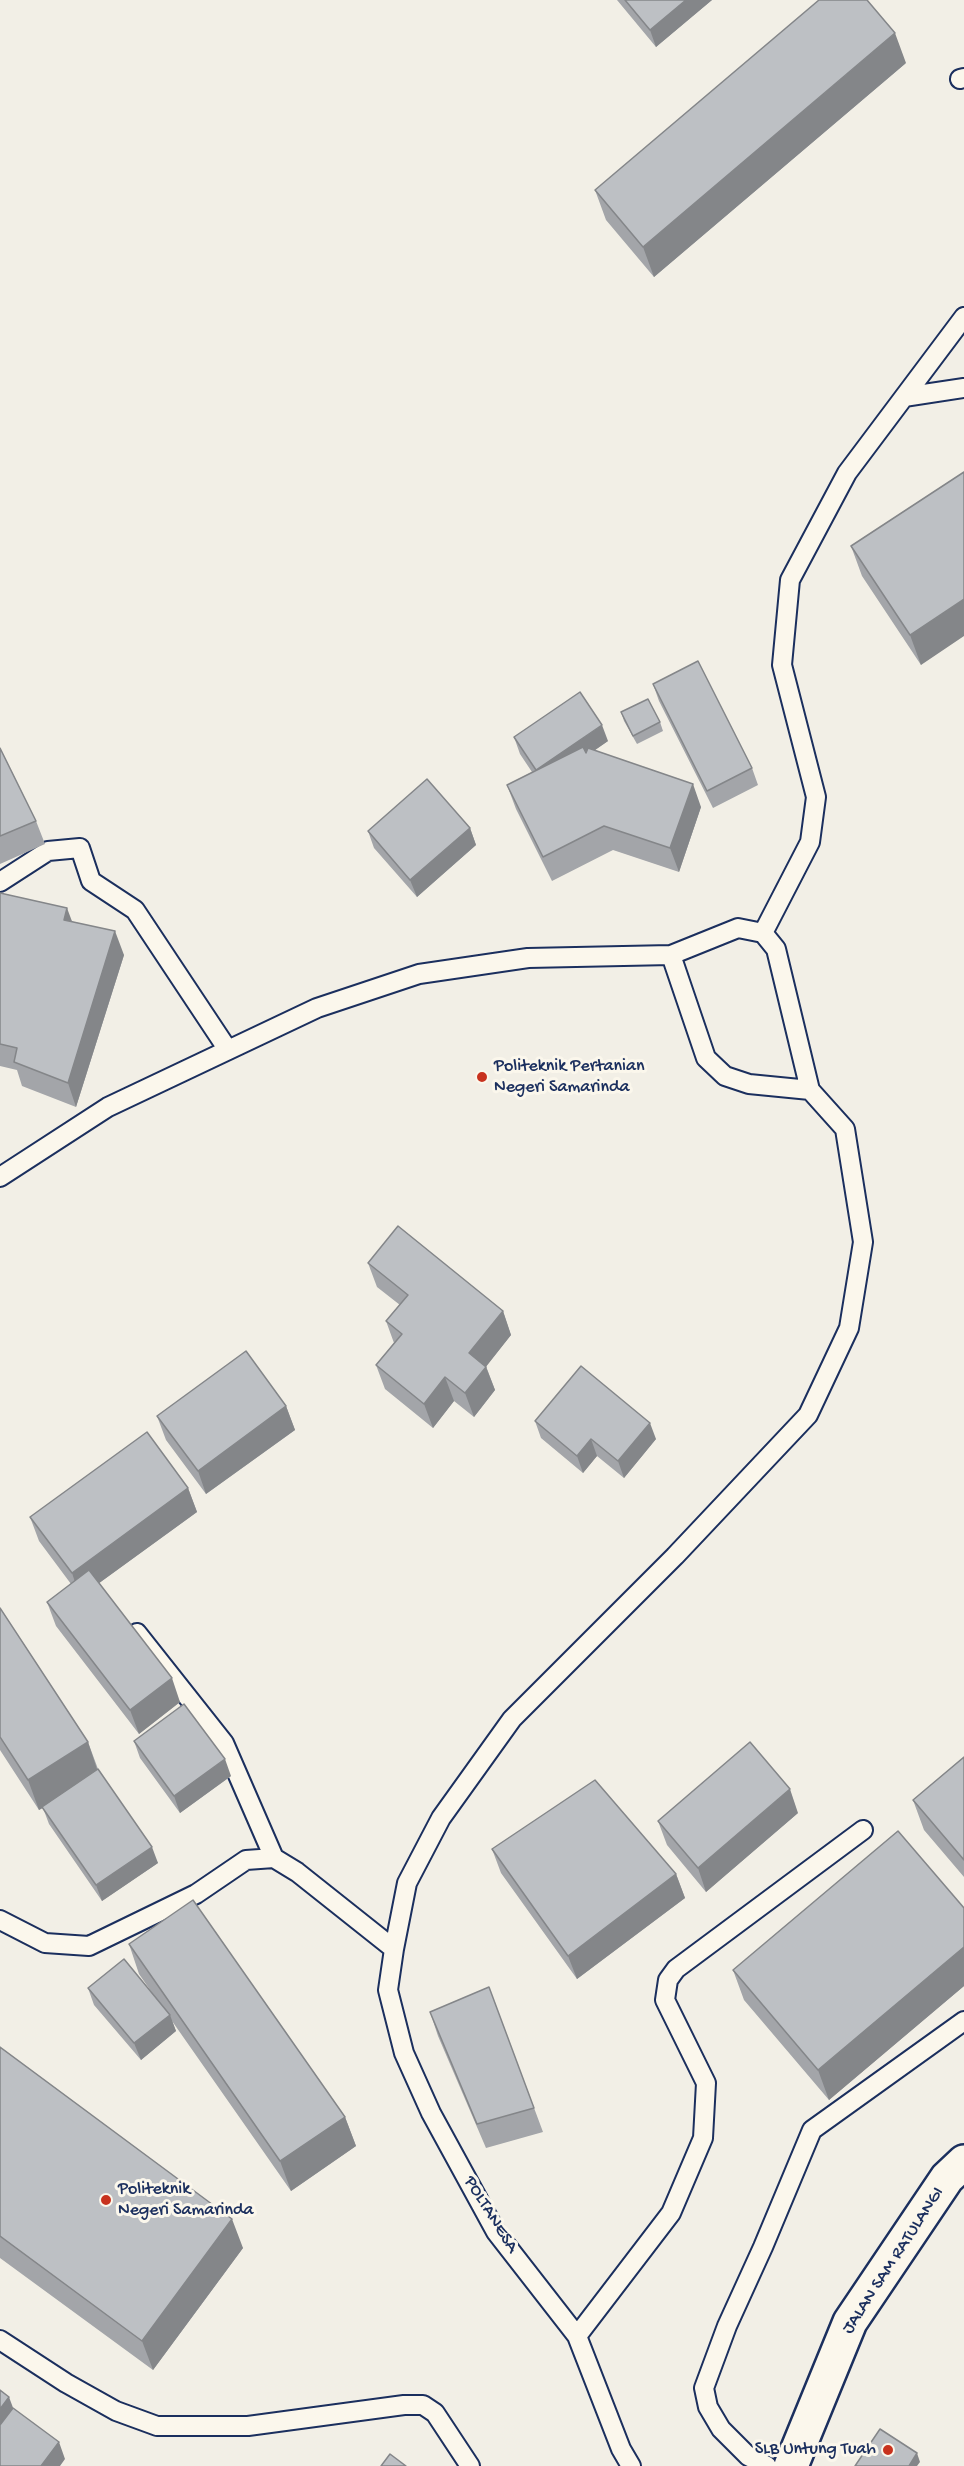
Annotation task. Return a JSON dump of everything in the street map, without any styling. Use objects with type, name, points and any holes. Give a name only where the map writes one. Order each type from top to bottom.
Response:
[{"type":"street","name":"JALAN SAM RATULANGI","points":[[790,2466],[850,2322],[947,2178],[964,2162]]},
{"type":"lane","points":[[763,933],[810,842],[816,797],[782,664],[790,580],[847,473],[964,317]]},
{"type":"lane","points":[[904,397],[964,388]]},
{"type":"lane","points":[[0,882],[48,851],[80,848],[91,881],[135,910],[228,1050]]},
{"type":"lane","points":[[0,1177],[108,1107],[317,1008],[419,974],[528,958],[672,955],[738,928],[763,933],[776,949],[810,1090],[749,1084],[726,1076],[706,1058],[672,955]]},
{"type":"lane","name":"POLTANESA","points":[[631,2466],[621,2449],[577,2336],[496,2232],[431,2113],[404,2053],[388,1990],[407,1883],[441,1818],[512,1719],[675,1556],[808,1415],[849,1328],[863,1242],[845,1129],[810,1090]]},
{"type":"lane","points":[[124,1616],[224,1743],[274,1858],[297,1872],[394,1949]]},
{"type":"lane","points":[[577,2336],[671,2213],[703,2139],[706,2084],[665,2000],[668,1980],[676,1969],[863,1830]]},
{"type":"lane","points":[[0,1920],[45,1943],[89,1946],[196,1894],[246,1860],[274,1858]]},
{"type":"lane","points":[[767,2466],[748,2456],[721,2429],[708,2407],[704,2388],[726,2326],[763,2247],[812,2130],[964,2020]]},
{"type":"lane","points":[[0,2340],[66,2383],[116,2411],[157,2426],[248,2426],[404,2405],[423,2405],[435,2413],[470,2466]]},
{"type":"building","points":[[625,0],[686,0],[650,30]]},
{"type":"building","points":[[819,0],[867,0],[895,33],[643,247],[595,190]]},
{"type":"building","points":[[964,472],[964,599],[910,635],[851,546]]},
{"type":"building","points":[[698,661],[752,768],[707,791],[653,684]]},
{"type":"building","points":[[580,692],[602,725],[536,770],[514,737]]},
{"type":"building","points":[[648,699],[660,722],[633,736],[621,712]]},
{"type":"building","points":[[583,747],[586,753],[588,748],[693,784],[670,848],[604,826],[543,857],[507,785]]},
{"type":"building","points":[[0,748],[36,821],[0,836]]},
{"type":"building","points":[[427,779],[470,828],[410,880],[368,831]]},
{"type":"building","points":[[0,893],[67,908],[64,920],[115,931],[68,1083],[14,1062],[17,1048],[0,1044]]},
{"type":"building","points":[[398,1226],[503,1311],[469,1353],[486,1367],[465,1393],[445,1377],[424,1404],[376,1365],[402,1334],[386,1321],[408,1295],[368,1263]]},
{"type":"building","points":[[246,1351],[286,1406],[198,1471],[157,1416]]},
{"type":"building","points":[[581,1366],[650,1423],[618,1461],[591,1439],[577,1456],[535,1421]]},
{"type":"building","points":[[147,1432],[188,1488],[72,1573],[30,1517]]},
{"type":"building","points":[[89,1570],[172,1678],[130,1710],[47,1602]]},
{"type":"building","points":[[0,1608],[88,1742],[28,1780],[0,1737]]},
{"type":"building","points":[[184,1704],[225,1759],[174,1796],[134,1741]]},
{"type":"building","points":[[750,1742],[790,1789],[698,1868],[658,1821]]},
{"type":"building","points":[[964,1757],[964,1860],[913,1800]]},
{"type":"building","points":[[98,1769],[152,1847],[96,1885],[42,1807]]},
{"type":"building","points":[[595,1780],[676,1874],[568,1956],[492,1849]]},
{"type":"building","points":[[898,1831],[964,1908],[964,1947],[818,2070],[733,1970]]},
{"type":"building","points":[[193,1900],[345,2117],[280,2161],[129,1944]]},
{"type":"building","points":[[124,1959],[170,2015],[134,2043],[88,1988]]},
{"type":"building","points":[[489,1987],[534,2108],[477,2124],[430,2012]]},
{"type":"building","points":[[0,2047],[232,2219],[142,2341],[0,2236]]},
{"type":"building","points":[[0,2390],[9,2397],[0,2409]]},
{"type":"building","points":[[13,2408],[59,2442],[41,2466],[0,2466],[0,2425]]},
{"type":"building","name":"SLB Untung Tuah","points":[[880,2429],[917,2453],[909,2466],[855,2466]]},
{"type":"building","points":[[390,2454],[406,2466],[381,2466]]},
{"type":"place","name":"Politeknik Pertanian Negeri Samarinda","points":[[482,1077]]},
{"type":"place","name":"Politeknik Negeri Samarinda","points":[[106,2200]]},
{"type":"place","name":"SLB Untung Tuah","points":[[888,2450]]}]
